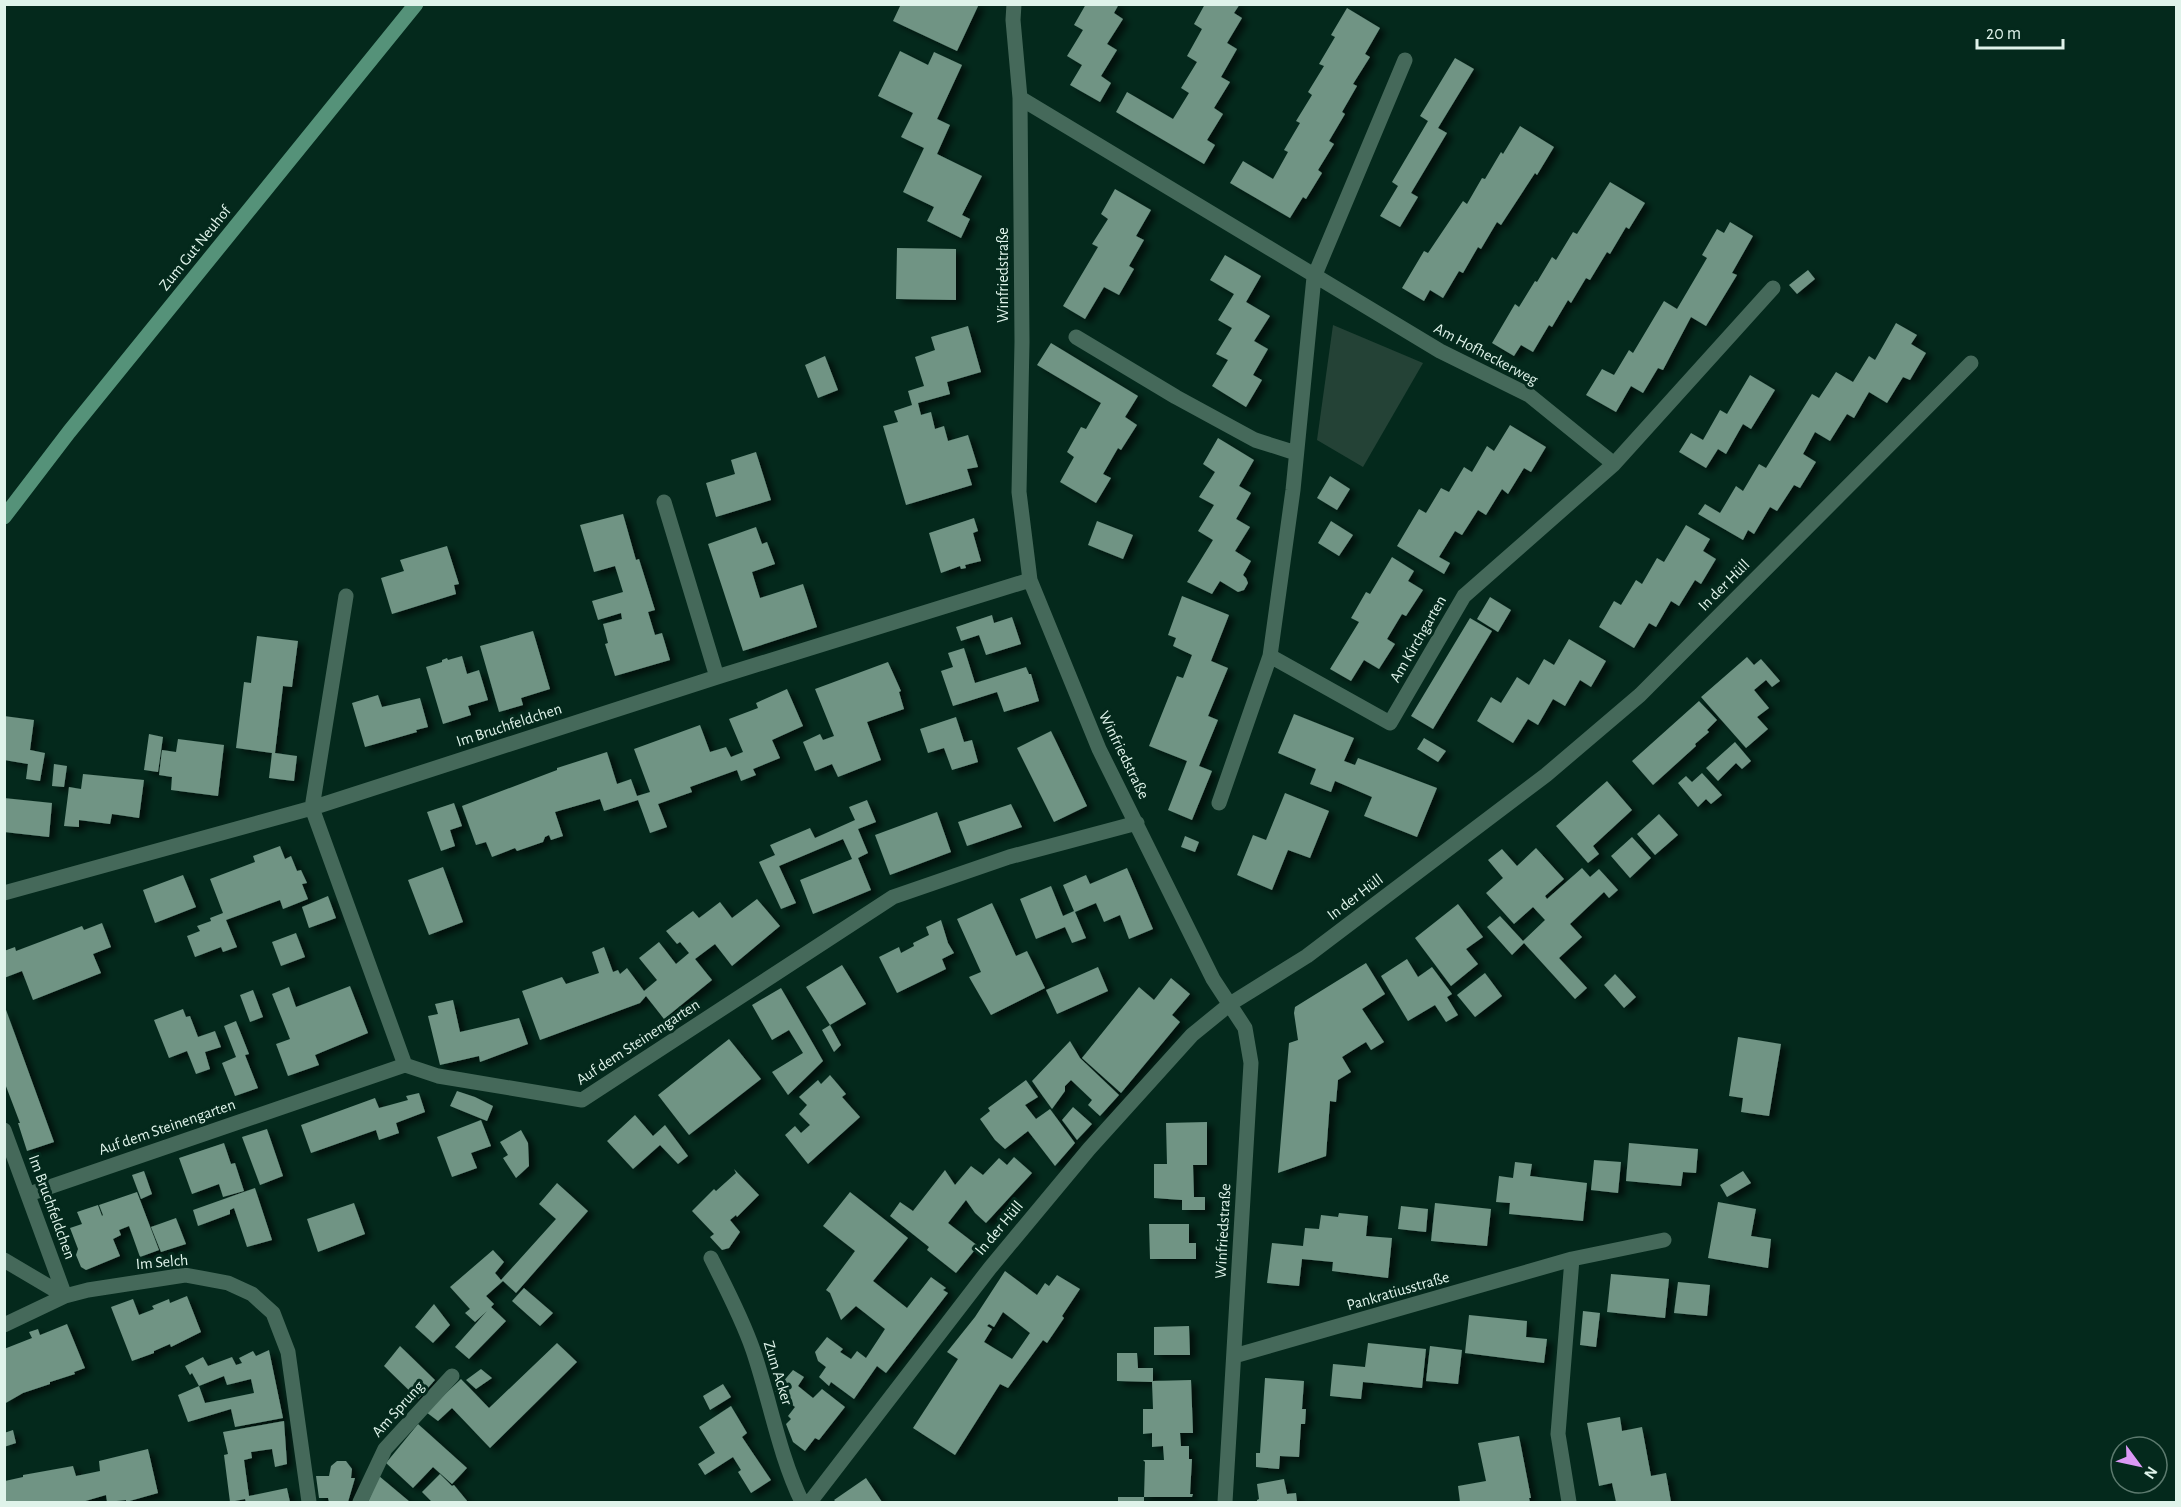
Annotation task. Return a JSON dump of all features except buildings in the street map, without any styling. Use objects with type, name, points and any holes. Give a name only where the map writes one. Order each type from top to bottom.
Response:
[{"type":"main road","name":"Zum Gut Neuhof","points":[[4,517],[76,423],[416,4]]},
{"type":"street","name":"Winfriedstraße","points":[[1014,4],[1013,20],[1020,98],[1022,342],[1019,492],[1030,580],[1099,749],[1213,979],[1245,1028],[1251,1063],[1225,1503]]},
{"type":"street","points":[[1219,803],[1270,656],[1293,490],[1314,277],[1405,60]]},
{"type":"street","name":"Am Hofheckerweg","points":[[1020,98],[1440,351],[1529,395],[1614,464]]},
{"type":"street","points":[[1614,464],[1773,288]]},
{"type":"street","points":[[1076,337],[1176,397],[1255,440],[1296,453]]},
{"type":"street","name":"In der Hüll","points":[[810,1503],[990,1268],[1089,1149],[1192,1035],[1230,1004],[1317,949],[1546,775],[1641,695],[1971,363]]},
{"type":"street","name":"Am Kirchgarten","points":[[1270,656],[1390,723],[1464,596],[1614,464]]},
{"type":"street","points":[[664,502],[717,677]]},
{"type":"street","name":"Im Bruchfeldchen","points":[[4,893],[312,808],[717,677],[1030,580]]},
{"type":"street","points":[[346,596],[312,808],[405,1065]]},
{"type":"street","name":"Auf dem Steinengarten","points":[[29,1194],[405,1065],[438,1076],[582,1100],[893,897],[1010,857],[1137,823]]},
{"type":"street","name":"Im Bruchfeldchen","points":[[4,1130],[65,1296]]},
{"type":"street","name":"Pankratiusstraße","points":[[1234,1356],[1572,1259],[1664,1240]]},
{"type":"street","name":"Zum Acker","points":[[711,1258],[740,1316],[802,1503]]},
{"type":"street","points":[[1569,1503],[1558,1434],[1572,1259]]},
{"type":"street","points":[[4,1260],[65,1296]]},
{"type":"street","name":"Im Selch","points":[[4,1325],[65,1296],[88,1290],[185,1275],[228,1283],[252,1294],[273,1312],[288,1352],[309,1503]]},
{"type":"street","name":"Am Sprung","points":[[360,1503],[385,1449],[452,1376]]},
{"type":"green space","points":[[1333,325],[1423,363],[1363,467],[1317,440]]}]
